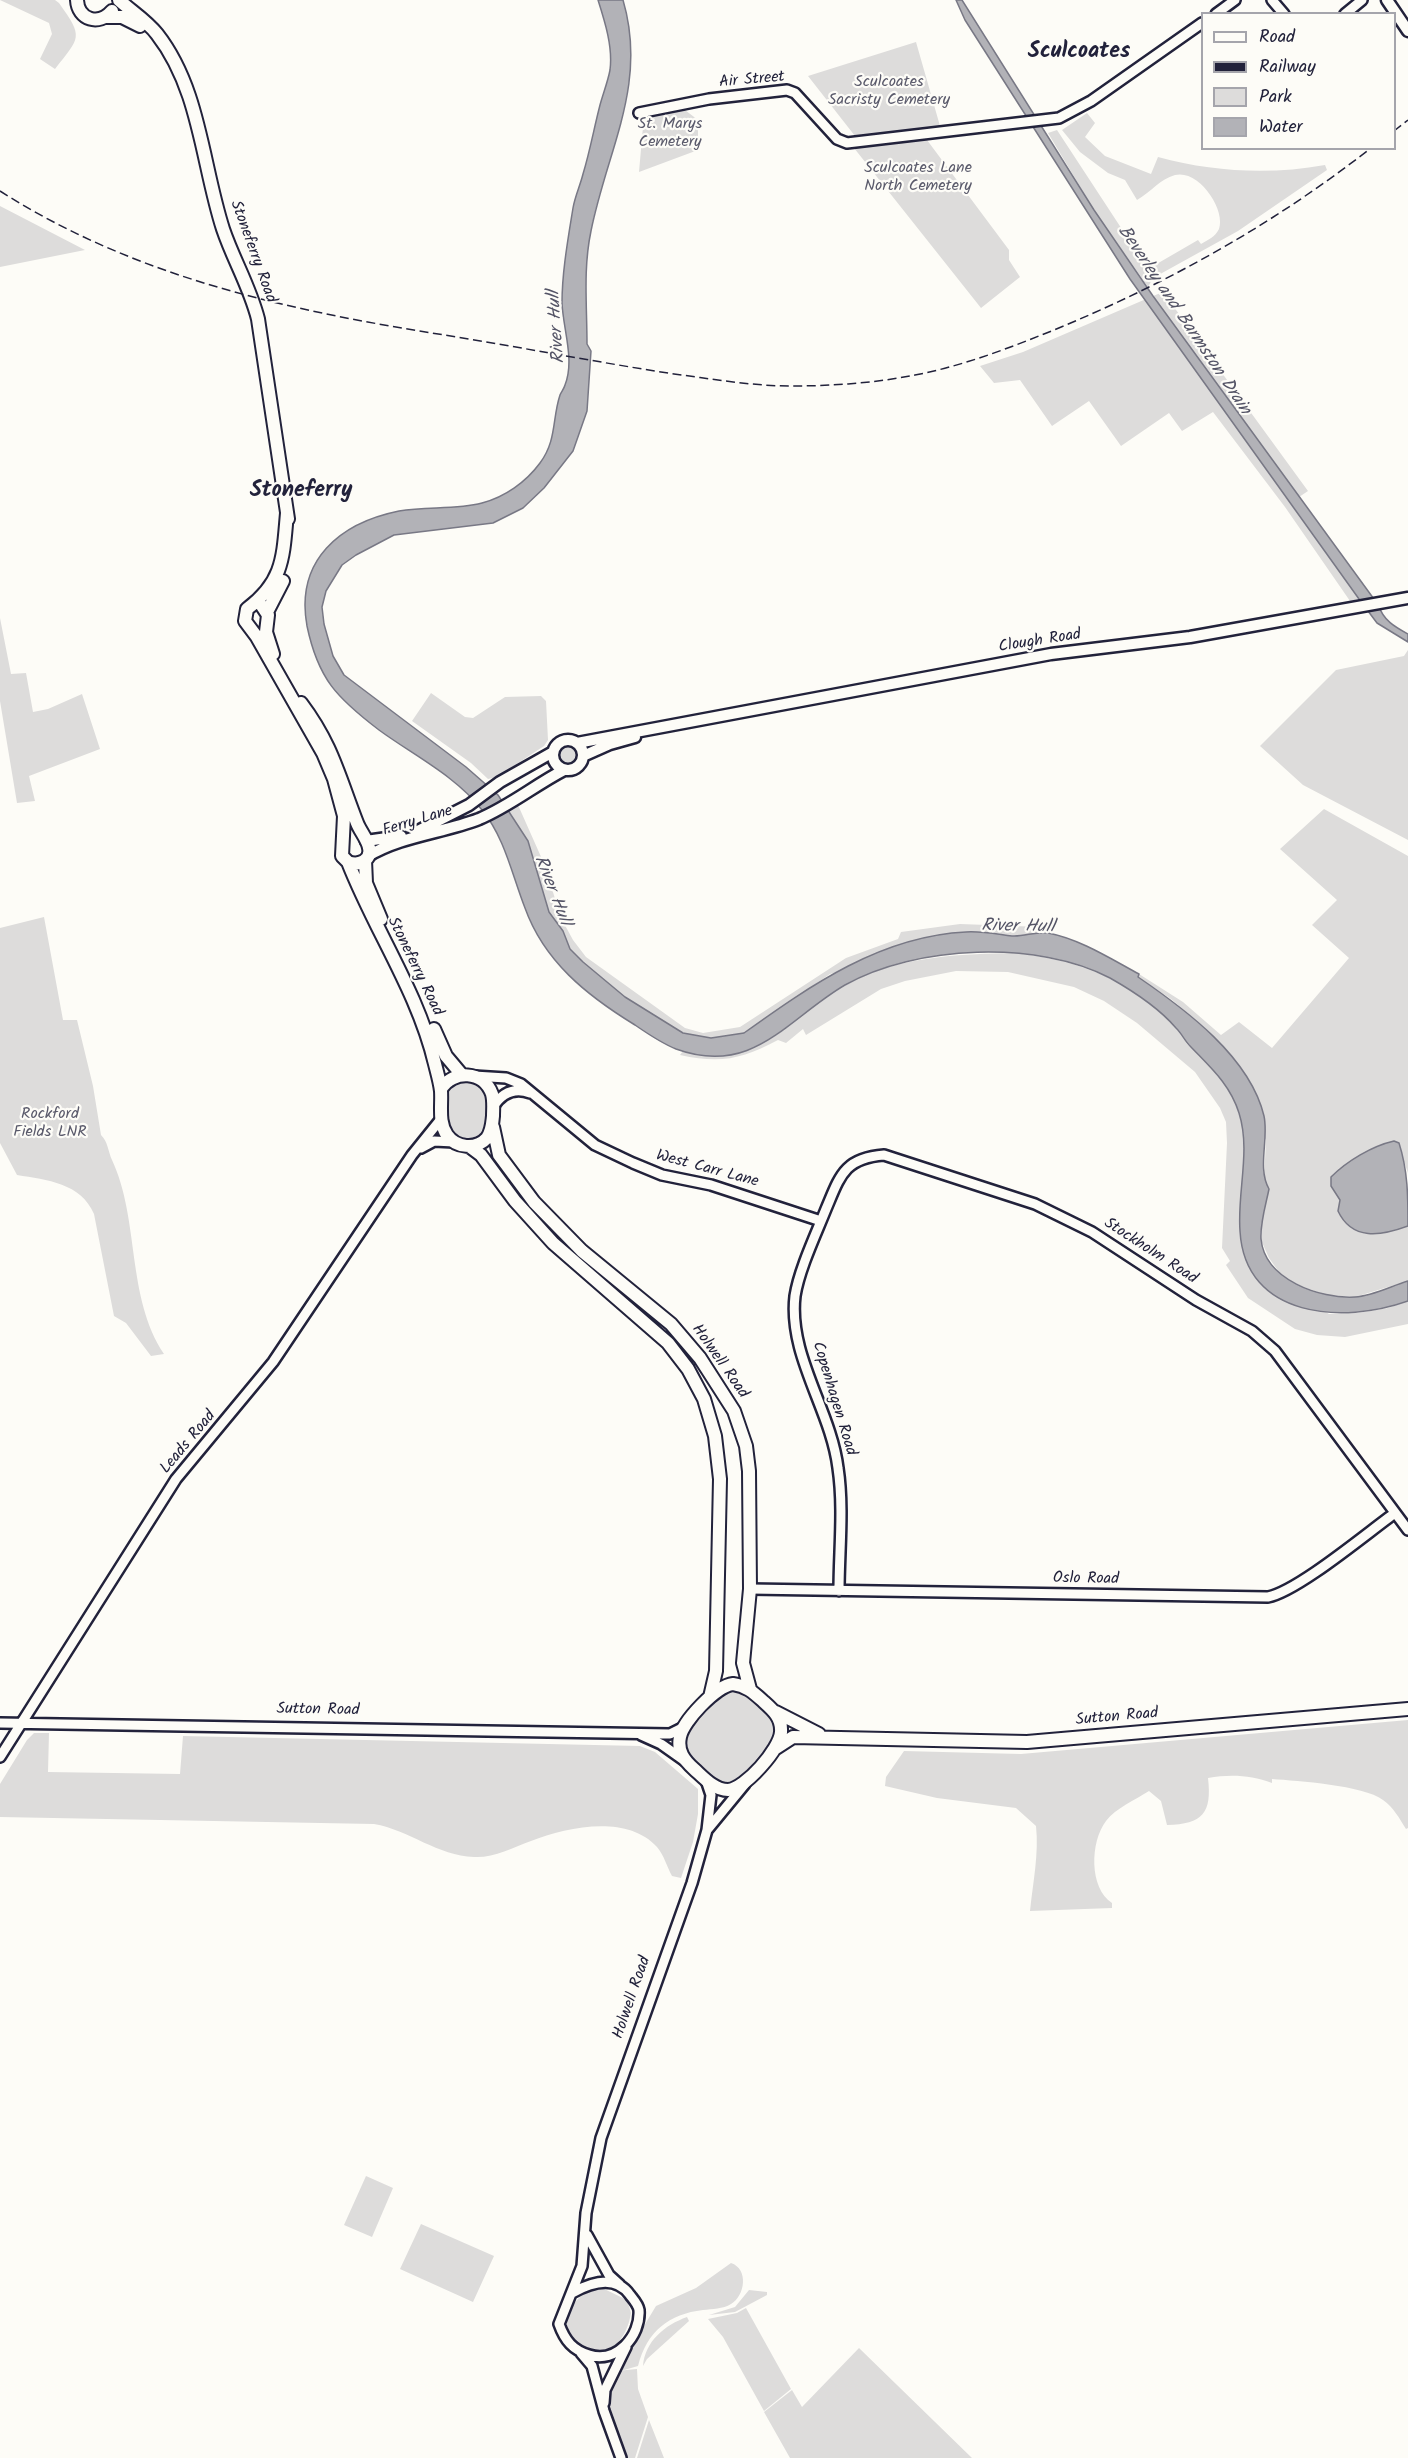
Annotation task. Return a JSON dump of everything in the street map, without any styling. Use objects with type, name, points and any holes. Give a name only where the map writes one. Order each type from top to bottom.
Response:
[{"type":"highway","points":[[107,17],[117,0]]},
{"type":"highway","name":"Stoneferry Road","points":[[117,0],[156,32],[177,64],[187,90],[223,229],[256,308],[290,540],[287,568],[267,618]]},
{"type":"highway","name":"Stoneferry Road","points":[[74,3],[90,19],[107,17],[130,20],[164,45]]},
{"type":"highway","name":"Stoneferry Road","points":[[252,606],[277,577],[284,552],[287,513]]},
{"type":"highway","points":[[259,605],[267,618],[268,639],[275,658],[317,724],[335,759],[369,848],[367,858],[357,864],[348,862],[342,856],[344,816],[323,753],[244,617],[252,606],[259,605]]},
{"type":"highway","points":[[251,628],[259,629],[267,618]]},
{"type":"highway","points":[[342,845],[352,837],[365,840]]},
{"type":"highway","name":"Stoneferry Road","points":[[367,858],[366,883],[383,924],[421,993],[438,1042],[468,1075]]},
{"type":"highway","name":"Stoneferry Road","points":[[348,862],[379,932],[413,996],[431,1048],[441,1089]]},
{"type":"highway","points":[[468,1075],[489,1088],[493,1107],[493,1127],[482,1142],[469,1146],[454,1142],[446,1134],[441,1119],[441,1089],[449,1080],[468,1075]]},
{"type":"highway","name":"Holwell Road","points":[[493,1127],[499,1155],[534,1202],[582,1251],[671,1324],[700,1358],[729,1402],[743,1435],[749,1471],[750,1589],[743,1663],[750,1689]]},
{"type":"highway","name":"Holwell Road","points":[[469,1146],[481,1155],[515,1201],[549,1238],[668,1343],[688,1369],[704,1399],[716,1436],[720,1479],[716,1671],[710,1696]]},
{"type":"highway","points":[[775,1712],[782,1731],[776,1748],[746,1782],[734,1789],[724,1789],[705,1779],[685,1761],[679,1743],[684,1727],[710,1696],[728,1685],[750,1689],[775,1712],[828,1738]]},
{"type":"highway","name":"Sutton Road","points":[[776,1748],[793,1737],[1027,1742],[1408,1709]]},
{"type":"main road","points":[[1396,14],[1408,32]]},
{"type":"main road","name":"Clough Road","points":[[583,756],[610,744],[679,725],[1051,654],[1190,637],[1363,608],[1408,598]]},
{"type":"main road","name":"Clough Road","points":[[577,743],[657,726],[679,725]]},
{"type":"main road","points":[[572,740],[577,743],[583,756],[577,767],[564,770],[554,762],[553,752],[562,741],[572,740]]},
{"type":"main road","name":"Ferry Lane","points":[[365,840],[411,834],[469,805],[500,782],[553,752]]},
{"type":"main road","name":"Ferry Lane","points":[[367,858],[388,846],[478,819],[512,802],[564,770]]},
{"type":"street","points":[[1219,12],[1235,0]]},
{"type":"street","points":[[1272,0],[1282,12]]},
{"type":"street","points":[[1347,12],[1362,0]]},
{"type":"street","name":"Air Street","points":[[639,113],[709,99],[788,90],[795,93],[837,139],[848,142],[1042,122],[1077,110],[1201,24]]},
{"type":"street","name":"West Carr Lane","points":[[468,1075],[506,1078],[532,1094],[595,1145],[662,1175],[722,1188],[822,1221]]},
{"type":"street","points":[[493,1107],[509,1092],[522,1090],[532,1094]]},
{"type":"street","name":"Leads Road","points":[[0,1757],[176,1479],[238,1406],[293,1334],[412,1155],[441,1119]]},
{"type":"street","name":"Leads Road","points":[[412,1155],[434,1141],[454,1142]]},
{"type":"street","name":"Stockholm Road","points":[[822,1221],[848,1166],[863,1157],[884,1155],[1035,1204],[1092,1232],[1197,1300],[1252,1332],[1275,1351],[1408,1530]]},
{"type":"street","name":"Copenhagen Road","points":[[822,1221],[796,1290],[795,1318],[808,1372],[835,1446],[839,1469],[839,1591]]},
{"type":"street","name":"Oslo Road","points":[[750,1589],[1268,1597],[1280,1595],[1297,1584],[1395,1513]]},
{"type":"street","name":"Sutton Road","points":[[0,1723],[670,1734],[684,1727]]},
{"type":"street","name":"Sutton Road","points":[[636,1733],[661,1744],[685,1761]]},
{"type":"street","name":"Holwell Road","points":[[572,2293],[582,2266],[591,2181],[602,2138],[692,1883],[707,1830],[711,1795],[705,1779]]},
{"type":"street","points":[[707,1830],[746,1782]]},
{"type":"street","points":[[585,2229],[589,2241],[609,2276],[639,2307],[635,2331],[626,2344],[606,2391],[604,2412]]},
{"type":"street","points":[[621,2286],[603,2281],[588,2284],[572,2293],[559,2324],[572,2347],[592,2366],[604,2412],[621,2458]]},
{"type":"street","points":[[579,2352],[605,2357],[616,2353],[626,2344]]},
{"type":"green space","points":[[0,0],[55,0],[59,3],[72,24],[76,37],[70,50],[55,69],[40,59],[52,34],[49,23]]},
{"type":"green space","name":"Sculcoates Sacristy Cemetery","points":[[916,42],[940,126],[855,136],[808,76]]},
{"type":"green space","name":"St. Marys Cemetery","points":[[681,107],[698,120],[698,150],[639,172],[644,115]]},
{"type":"green space","points":[[1087,113],[1095,123],[1085,137],[1105,156],[1151,174],[1158,157],[1221,169],[1262,171],[1325,165],[1327,170],[1238,231],[1153,278],[1148,287],[1094,210],[1048,133],[1057,130],[1148,269],[1198,240],[1201,244],[1213,236],[1219,229],[1218,212],[1209,193],[1201,184],[1184,175],[1175,175],[1165,179],[1137,200],[1125,180],[1108,173],[1080,152],[1062,130]]},
{"type":"green space","name":"Sculcoates Lane North Cemetery","points":[[927,140],[1009,250],[1009,260],[1020,277],[981,308],[854,148]]},
{"type":"green space","points":[[0,206],[85,250],[0,267]]},
{"type":"green space","points":[[1163,292],[1308,491],[1299,497],[1153,296]]},
{"type":"green space","points":[[1146,299],[1359,599],[1350,601],[1285,507],[1213,412],[1182,431],[1169,413],[1121,446],[1089,401],[1052,426],[1020,380],[994,383],[980,366],[1023,352]]},
{"type":"green space","points":[[0,618],[11,674],[26,673],[33,712],[48,709],[82,694],[100,749],[29,776],[35,801],[17,803],[0,701]]},
{"type":"green space","points":[[1408,650],[1408,840],[1303,785],[1260,746],[1336,670],[1404,656]]},
{"type":"green space","points":[[431,693],[465,717],[473,718],[505,697],[541,696],[546,701],[548,740],[544,746],[497,777],[488,779],[471,763],[412,721]]},
{"type":"green space","points":[[568,743],[576,746],[579,754],[576,762],[568,765],[560,762],[557,754],[560,746]]},
{"type":"green space","points":[[518,805],[546,868],[560,916],[573,940],[586,957],[685,1028],[703,1033],[740,1027],[846,958],[898,939],[901,932],[960,924],[1042,927],[1032,935],[1025,936],[991,932],[830,974],[744,1033],[711,1038],[694,1037],[683,1033],[625,997],[570,949],[563,931],[549,912],[542,889],[508,810]]},
{"type":"green space","points":[[1324,809],[1408,856],[1408,1173],[1402,1156],[1350,1163],[1339,1169],[1336,1191],[1354,1229],[1360,1232],[1373,1234],[1408,1226],[1408,1281],[1355,1297],[1327,1295],[1290,1281],[1279,1272],[1269,1258],[1261,1240],[1266,1140],[1205,1028],[1171,999],[1138,977],[1139,974],[1183,1002],[1221,1035],[1239,1022],[1272,1048],[1349,958],[1312,925],[1337,900],[1280,849]]},
{"type":"green space","name":"Rockford Fields LNR","points":[[44,917],[63,1020],[77,1020],[93,1086],[101,1135],[107,1144],[121,1183],[127,1208],[144,1308],[152,1332],[164,1354],[151,1356],[126,1323],[114,1316],[94,1214],[88,1204],[72,1189],[51,1181],[17,1175],[0,1143],[0,928]]},
{"type":"green space","points":[[1012,953],[1061,961],[1085,968],[1131,990],[1152,1004],[1170,1021],[1188,1045],[1215,1069],[1231,1092],[1239,1109],[1244,1135],[1241,1238],[1244,1255],[1329,1314],[1357,1313],[1388,1308],[1408,1301],[1408,1324],[1345,1337],[1317,1335],[1295,1329],[1248,1298],[1226,1265],[1230,1261],[1222,1248],[1227,1143],[1226,1122],[1220,1108],[1195,1072],[1137,1023],[1104,1001],[1074,987],[1008,972],[956,971],[905,981],[881,989],[806,1035],[803,1029],[786,1043],[778,1040],[753,1052],[731,1058],[708,1059],[680,1055],[683,1051],[714,1055],[740,1051],[763,1043],[846,985],[888,967],[940,957]]},
{"type":"green space","points":[[466,1080],[483,1089],[488,1109],[484,1132],[470,1139],[454,1136],[448,1125],[446,1112],[450,1086]]},
{"type":"green space","points":[[730,1688],[747,1694],[762,1705],[769,1712],[775,1729],[774,1738],[740,1779],[723,1784],[691,1760],[684,1743],[691,1726],[723,1691]]},
{"type":"green space","points":[[1408,1720],[1408,1828],[1406,1829],[1383,1800],[1346,1787],[1272,1779],[1272,1783],[1240,1776],[1208,1778],[1208,1800],[1202,1814],[1189,1822],[1167,1825],[1161,1801],[1149,1791],[1110,1816],[1097,1841],[1094,1864],[1096,1876],[1104,1896],[1112,1903],[1112,1908],[1030,1911],[1036,1858],[1036,1826],[1016,1808],[937,1798],[885,1786],[886,1777],[904,1751],[1021,1754]]},
{"type":"green space","points":[[34,1733],[49,1733],[48,1772],[180,1774],[183,1736],[640,1746],[655,1752],[698,1789],[698,1814],[693,1842],[681,1878],[672,1876],[657,1847],[644,1837],[630,1830],[613,1827],[596,1826],[562,1831],[496,1854],[474,1857],[448,1852],[374,1824],[0,1817],[0,1784],[27,1740]]},
{"type":"green space","points":[[366,2176],[393,2188],[372,2237],[344,2225]]},
{"type":"green space","points":[[421,2224],[494,2256],[473,2302],[400,2269]]},
{"type":"green space","points":[[731,2263],[737,2266],[743,2276],[742,2289],[736,2300],[725,2307],[691,2312],[670,2320],[661,2326],[647,2343],[638,2366],[624,2370],[618,2369],[656,2306],[696,2288]]},
{"type":"green space","points":[[598,2286],[627,2300],[631,2313],[628,2325],[617,2343],[610,2348],[591,2350],[570,2339],[567,2321],[572,2306],[577,2300]]},
{"type":"green space","points":[[749,2290],[767,2292],[767,2295],[735,2312],[709,2315],[735,2307]]},
{"type":"green space","points":[[746,2308],[791,2389],[764,2411],[723,2337],[708,2319],[737,2313]]},
{"type":"green space","points":[[687,2317],[689,2321],[647,2359],[643,2366],[648,2349],[658,2335],[664,2329]]},
{"type":"green space","points":[[859,2348],[972,2458],[790,2458],[764,2412],[792,2390],[802,2407]]},
{"type":"green space","points":[[637,2369],[638,2389],[648,2417],[635,2458],[624,2458],[612,2425],[608,2405],[609,2395],[616,2371]]},
{"type":"green space","points":[[649,2420],[664,2458],[637,2458]]},
{"type":"water","points":[[598,0],[623,0],[629,31],[631,61],[622,117],[591,231],[586,287],[587,344],[591,351],[587,411],[573,451],[544,488],[523,508],[493,523],[394,535],[342,565],[326,591],[322,607],[333,656],[344,675],[466,767],[498,795],[528,841],[549,912],[563,931],[570,949],[625,997],[683,1033],[711,1038],[744,1033],[821,981],[848,966],[905,943],[935,936],[972,932],[1016,936],[1048,933],[1083,945],[1139,974],[1138,977],[1176,1004],[1213,1036],[1245,1074],[1256,1094],[1264,1116],[1263,1163],[1269,1189],[1262,1220],[1261,1239],[1272,1266],[1296,1284],[1326,1295],[1341,1297],[1368,1295],[1408,1281],[1408,1301],[1355,1312],[1328,1312],[1302,1308],[1278,1298],[1259,1282],[1246,1260],[1240,1231],[1244,1142],[1239,1113],[1230,1093],[1219,1076],[1162,1014],[1119,983],[1081,966],[1048,957],[1013,953],[977,952],[941,955],[906,962],[874,972],[845,985],[786,1028],[748,1050],[727,1056],[703,1056],[676,1049],[660,1041],[600,1002],[555,960],[533,927],[497,832],[472,798],[447,776],[364,719],[331,686],[317,660],[307,626],[305,603],[308,582],[315,564],[326,548],[341,535],[378,517],[399,511],[472,505],[499,497],[528,476],[540,463],[549,446],[569,365],[562,303],[569,232],[574,204],[611,61],[606,26]]},
{"type":"water","points":[[956,0],[962,0],[1094,210],[1153,296],[1379,606],[1383,615],[1394,626],[1408,634],[1408,642],[1377,623],[1130,279],[965,20]]},
{"type":"water","points":[[1394,1141],[1399,1143],[1406,1174],[1408,1226],[1378,1234],[1359,1232],[1344,1221],[1338,1211],[1340,1200],[1331,1186],[1331,1177],[1360,1155],[1377,1146]]},
{"type":"railway","points":[[1396,129],[1408,120]]},
{"type":"railway","points":[[0,191],[53,222],[108,248],[164,270],[279,303],[397,327],[674,374],[732,382],[791,386],[853,384],[915,375],[986,356],[1054,330],[1139,292],[1219,250],[1296,202],[1368,150]]},
{"type":"district","name":"Sculcoates","points":[[1079,53]]},
{"type":"district","name":"Stoneferry","points":[[301,492]]},
{"type":"water label","name":"Beverley and Barmston Drain","points":[[1183,321]]},
{"type":"water label","name":"River Hull","points":[[558,327]]},
{"type":"water label","name":"River Hull","points":[[551,891]]},
{"type":"water label","name":"River Hull","points":[[1018,928]]}]
